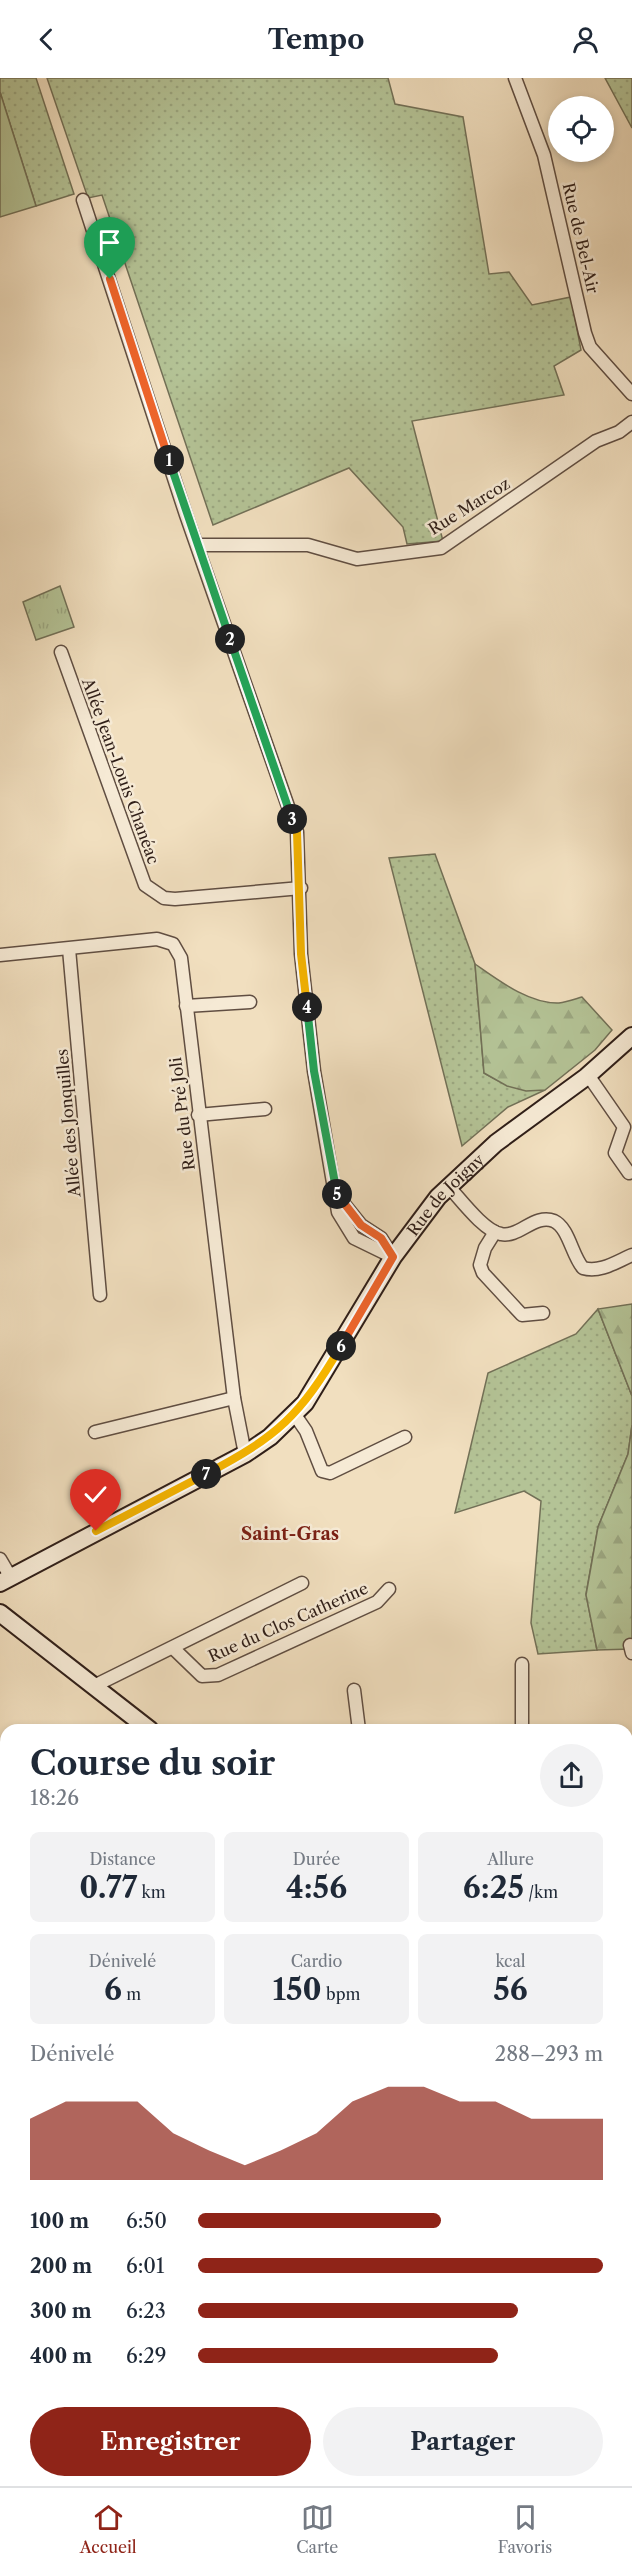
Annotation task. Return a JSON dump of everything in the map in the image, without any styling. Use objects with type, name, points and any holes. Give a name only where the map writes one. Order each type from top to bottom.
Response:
[{"type":"main road","name":"Rue de Joigny","points":[[5,1580],[245,1454],[270,1437],[295,1415],[329,1365],[393,1257],[449,1187],[496,1143],[588,1075],[632,1036]]},
{"type":"main road","points":[[0,1613],[143,1724]]},
{"type":"street","name":"Rue de Bel-Air","points":[[515,78],[544,155],[585,333],[596,355],[632,394]]},
{"type":"street","points":[[82,200],[297,832],[301,888],[302,966],[314,1071],[334,1190],[361,1225],[381,1238],[393,1257]]},
{"type":"street","name":"Rue Marcoz","points":[[198,545],[308,545],[357,559],[441,548],[596,441],[619,432],[632,422]]},
{"type":"street","name":"Allée Jean-Louis Chanéac","points":[[61,652],[145,885],[164,898],[175,899],[301,888]]},
{"type":"street","name":"Rue du Pré Joli","points":[[0,955],[157,939],[173,944],[181,958],[198,1115],[234,1398],[245,1454]]},
{"type":"street","name":"Allée des Jonquilles","points":[[69,949],[100,1295]]},
{"type":"street","points":[[186,1006],[250,1002]]},
{"type":"street","points":[[588,1075],[624,1127],[615,1153],[629,1173]]},
{"type":"street","points":[[198,1115],[265,1109]]},
{"type":"street","points":[[449,1187],[495,1232],[503,1235],[546,1220],[555,1221],[562,1227],[577,1263],[591,1271],[632,1255]]},
{"type":"street","points":[[495,1232],[481,1257],[483,1273],[515,1310],[532,1316],[543,1313]]},
{"type":"street","points":[[95,1432],[234,1398]]},
{"type":"street","points":[[295,1415],[306,1431],[322,1471],[330,1473],[405,1437]]},
{"type":"street","points":[[0,1559],[5,1580]]},
{"type":"street","name":"Rue du Clos Catherine","points":[[96,1686],[302,1583]]},
{"type":"street","name":"Rue du Clos Catherine","points":[[173,1648],[202,1676],[218,1675],[377,1602],[389,1589]]},
{"type":"street","points":[[522,1665],[522,1724]]},
{"type":"street","points":[[354,1690],[358,1724]]},
{"type":"green space","points":[[0,78],[36,78],[74,194],[36,206],[0,92]]},
{"type":"green space","points":[[47,78],[388,78],[395,104],[463,117],[489,274],[509,272],[532,305],[571,297],[581,350],[554,366],[564,395],[412,421],[443,541],[407,544],[403,527],[349,468],[213,525],[102,195],[88,198]]},
{"type":"green space","points":[[605,78],[632,78],[632,128]]},
{"type":"green space","points":[[0,92],[36,206],[0,217]]},
{"type":"green space","points":[[60,586],[74,627],[36,640],[23,602]]},
{"type":"green space","points":[[435,854],[475,964],[484,1073],[513,1087],[545,1090],[508,1107],[462,1146],[389,858]]},
{"type":"green space","points":[[475,964],[514,990],[536,1000],[559,1003],[582,997],[612,1030],[595,1050],[545,1090],[526,1091],[507,1086],[484,1073]]},
{"type":"green space","points":[[632,1304],[632,1396],[598,1309]]},
{"type":"green space","points":[[598,1309],[632,1396],[632,1425],[628,1454],[598,1527],[586,1594],[597,1650],[538,1654],[531,1623],[541,1501],[524,1491],[455,1513],[488,1373],[576,1334]]},
{"type":"green space","points":[[632,1425],[632,1649],[597,1650],[586,1595],[598,1527],[628,1454]]},
{"type":"district","name":"Saint-Gras","points":[[290,1534]]},
{"type":"route","points":[[96,1531],[245,1454],[270,1437],[295,1415],[329,1365],[393,1257],[381,1238],[361,1225],[334,1190],[314,1071],[301,954],[301,895],[297,832],[186,515],[110,279]]}]
